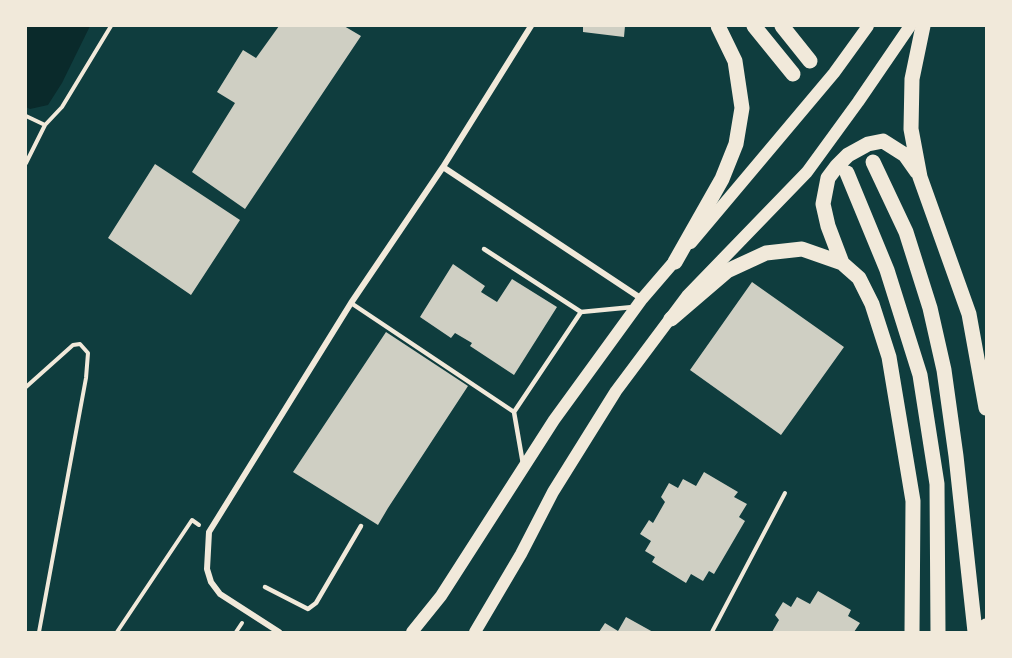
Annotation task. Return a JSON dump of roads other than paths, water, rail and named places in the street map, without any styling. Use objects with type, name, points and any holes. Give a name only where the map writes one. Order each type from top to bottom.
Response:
[{"type":"main road","points":[[675,262],[722,179],[736,144],[742,108],[735,61],[718,26]]},
{"type":"main road","points":[[754,26],[793,74]]},
{"type":"main road","points":[[782,26],[810,61]]},
{"type":"main road","points":[[412,633],[441,596],[554,420],[639,303],[827,82],[868,26]]},
{"type":"main road","points":[[475,633],[559,482],[616,391],[687,296],[807,172],[910,26]]},
{"type":"main road","points":[[923,26],[912,79],[911,129],[920,177],[969,314],[987,408]]},
{"type":"main road","points":[[842,263],[823,204],[828,178],[837,166],[848,155],[868,144],[883,141],[906,156],[920,177]]},
{"type":"main road","points":[[873,162],[906,232],[930,308],[944,370],[956,456],[975,633]]},
{"type":"main road","points":[[847,173],[887,270],[920,375],[937,484],[938,633]]},
{"type":"main road","points":[[671,319],[727,271],[766,253],[802,249],[842,263],[859,278],[872,304],[889,357],[912,501],[912,633]]},
{"type":"main road","points":[[985,633],[987,626]]},
{"type":"street","points":[[279,633],[220,594],[211,582],[207,569],[209,532],[351,303],[443,167],[531,26]]},
{"type":"street","points":[[443,167],[639,303]]},
{"type":"lane","points":[[484,249],[581,312],[639,303]]},
{"type":"lane","points":[[351,303],[514,412]]},
{"type":"lane","points":[[524,467],[514,412],[581,312]]},
{"type":"lane","points":[[265,587],[308,609],[316,603],[361,526]]},
{"type":"water","points":[[26,26],[90,26],[62,83],[48,105],[30,109],[26,107]]}]
